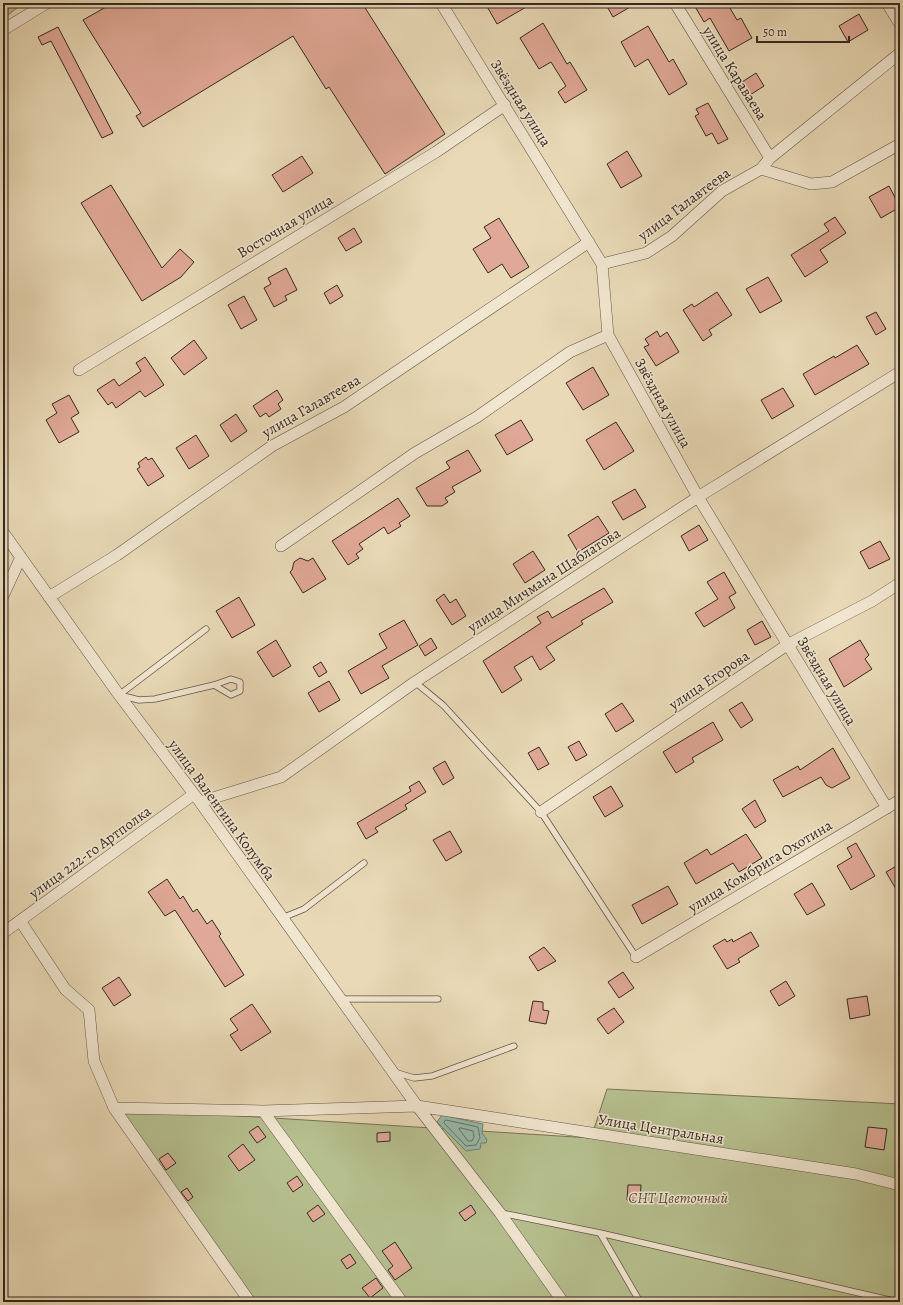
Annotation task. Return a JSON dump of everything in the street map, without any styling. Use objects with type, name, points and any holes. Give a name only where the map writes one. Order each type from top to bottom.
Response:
[{"type":"street","points":[[3,30],[47,3]]},
{"type":"street","name":"Звёздная улица","points":[[441,3],[602,264],[608,335],[698,497],[887,808]]},
{"type":"street","name":"улица Караваева","points":[[674,3],[770,158]]},
{"type":"street","points":[[887,3],[900,24]]},
{"type":"street","name":"улица Галавтеева","points":[[602,264],[646,253],[672,236],[722,191],[760,169],[770,158],[900,52]]},
{"type":"street","name":"Восточная улица","points":[[79,370],[436,152],[505,105]]},
{"type":"street","points":[[760,169],[811,184],[827,183],[832,182],[900,144]]},
{"type":"street","name":"улица Галавтеева","points":[[49,597],[117,554],[272,446],[344,407],[589,242]]},
{"type":"street","points":[[281,546],[415,453],[477,418],[570,352],[608,335]]},
{"type":"street","name":"улица Мичмана Шаблатова","points":[[197,798],[281,777],[415,682],[698,497],[765,457],[900,372]]},
{"type":"street","name":"улица Валентина Колумба","points":[[3,532],[119,695],[197,798],[281,918],[417,1106],[500,1213],[563,1302]]},
{"type":"street","points":[[3,596],[21,557]]},
{"type":"street","name":"улица Егорова","points":[[541,812],[787,645],[872,601],[900,582]]},
{"type":"street","name":"улица 222-го Артполка","points":[[3,934],[197,798]]},
{"type":"street","name":"улица Комбрига Охотина","points":[[636,957],[900,800]]},
{"type":"street","points":[[21,922],[65,989],[89,1010],[94,1061],[114,1108],[250,1302]]},
{"type":"street","name":"Улица Центральная","points":[[114,1108],[263,1111],[417,1106],[856,1174],[900,1185]]},
{"type":"street","points":[[263,1111],[402,1302]]},
{"type":"lane","points":[[119,695],[206,629]]},
{"type":"lane","points":[[415,682],[443,705],[541,812],[636,957]]},
{"type":"lane","points":[[119,695],[139,700],[155,700],[214,686]]},
{"type":"lane","points":[[281,918],[304,909],[364,863]]},
{"type":"lane","points":[[340,999],[438,999]]},
{"type":"lane","points":[[392,1071],[414,1078],[432,1076],[514,1046]]},
{"type":"lane","points":[[500,1213],[600,1233],[898,1302]]},
{"type":"lane","points":[[600,1233],[640,1302]]},
{"type":"green space","points":[[3,3],[23,3],[3,19]]},
{"type":"green space","name":"СНТ Цветочный","points":[[607,1089],[900,1104],[900,1302],[250,1302],[114,1108],[591,1138]]},
{"type":"water","points":[[442,1115],[483,1124],[482,1133],[487,1140],[486,1143],[481,1143],[480,1149],[466,1151],[437,1122]]},
{"type":"building","points":[[113,3],[362,3],[445,134],[385,174],[329,87],[326,89],[293,36],[143,127],[136,116],[141,113],[83,20]]},
{"type":"building","points":[[485,3],[533,3],[497,24]]},
{"type":"building","points":[[605,3],[637,3],[613,17]]},
{"type":"building","points":[[693,3],[727,3],[737,20],[741,18],[752,38],[729,51],[710,18],[704,22]]},
{"type":"building","points":[[859,14],[868,30],[848,42],[839,26]]},
{"type":"building","points":[[543,23],[567,64],[570,62],[587,90],[565,103],[558,92],[566,86],[551,62],[539,69],[520,38]]},
{"type":"building","points":[[648,26],[669,62],[673,59],[687,84],[669,95],[648,59],[635,67],[621,42]]},
{"type":"building","points":[[58,27],[113,133],[102,138],[51,41],[42,45],[38,37]]},
{"type":"building","points":[[756,73],[764,86],[750,95],[742,82]]},
{"type":"building","points":[[708,103],[728,139],[718,144],[712,133],[706,136],[695,116],[699,114],[696,109]]},
{"type":"building","points":[[627,151],[642,176],[621,188],[607,164]]},
{"type":"building","points":[[302,156],[313,173],[283,192],[272,175]]},
{"type":"building","points":[[111,185],[162,268],[180,249],[194,262],[181,277],[142,301],[81,203]]},
{"type":"building","points":[[889,186],[900,207],[881,218],[869,197]]},
{"type":"building","points":[[835,217],[846,233],[820,250],[828,262],[805,277],[791,255],[829,231],[824,224]]},
{"type":"building","points":[[499,218],[529,267],[511,278],[502,264],[488,273],[473,249],[491,238],[484,227]]},
{"type":"building","points":[[354,228],[362,242],[346,251],[338,238]]},
{"type":"building","points":[[286,268],[297,290],[285,296],[287,300],[274,307],[264,288],[271,284],[268,278]]},
{"type":"building","points":[[768,277],[782,301],[760,313],[746,289]]},
{"type":"building","points":[[337,285],[343,296],[330,304],[324,293]]},
{"type":"building","points":[[717,292],[732,315],[709,330],[712,335],[703,341],[683,310],[692,304],[694,307]]},
{"type":"building","points":[[244,296],[257,320],[241,329],[228,305]]},
{"type":"building","points":[[876,312],[886,329],[876,335],[866,317]]},
{"type":"building","points":[[657,331],[660,337],[667,332],[679,352],[656,366],[644,347],[649,345],[645,339]]},
{"type":"building","points":[[194,340],[207,358],[184,375],[171,358]]},
{"type":"building","points":[[857,345],[869,364],[815,395],[803,374]]},
{"type":"building","points":[[145,357],[164,385],[145,397],[140,391],[116,408],[112,402],[108,405],[97,390],[114,379],[119,386],[141,371],[136,363]]},
{"type":"building","points":[[593,367],[609,395],[583,410],[566,383]]},
{"type":"building","points":[[783,388],[794,406],[772,419],[761,400]]},
{"type":"building","points":[[277,390],[283,400],[278,404],[281,409],[269,417],[266,413],[260,417],[253,406]]},
{"type":"building","points":[[69,395],[79,413],[71,418],[79,432],[59,443],[46,420],[57,413],[52,404]]},
{"type":"building","points":[[236,414],[247,431],[231,442],[220,425]]},
{"type":"building","points":[[521,420],[533,440],[507,455],[495,435]]},
{"type":"building","points":[[616,422],[634,451],[604,470],[586,440]]},
{"type":"building","points":[[196,435],[209,456],[189,469],[176,448]]},
{"type":"building","points":[[468,450],[481,471],[452,487],[455,492],[445,498],[448,502],[442,506],[427,506],[416,488],[450,468],[446,462]]},
{"type":"building","points":[[146,457],[148,460],[152,458],[164,476],[148,486],[137,469],[140,467],[138,463]]},
{"type":"building","points":[[635,489],[646,507],[623,520],[612,502]]},
{"type":"building","points":[[398,498],[410,516],[399,523],[401,526],[388,534],[384,527],[359,544],[363,549],[356,554],[359,558],[348,565],[332,541]]},
{"type":"building","points":[[598,516],[609,533],[578,552],[568,535]]},
{"type":"building","points":[[699,525],[708,540],[689,551],[681,536]]},
{"type":"building","points":[[880,541],[890,559],[869,569],[860,552]]},
{"type":"building","points":[[533,551],[545,570],[525,583],[513,564]]},
{"type":"building","points":[[300,558],[308,561],[313,558],[326,579],[303,593],[290,572],[294,562]]},
{"type":"building","points":[[724,572],[736,593],[729,597],[735,608],[704,627],[695,613],[718,599],[707,582]]},
{"type":"building","points":[[604,588],[613,602],[581,621],[583,624],[546,647],[555,660],[540,670],[532,656],[514,667],[522,680],[502,693],[483,661],[541,623],[537,617],[548,611],[552,618]]},
{"type":"building","points":[[444,594],[450,603],[456,599],[466,616],[452,625],[436,600]]},
{"type":"building","points":[[239,597],[255,625],[232,638],[216,611]]},
{"type":"building","points":[[404,620],[418,645],[382,666],[389,678],[361,694],[348,671],[387,648],[379,634]]},
{"type":"building","points":[[762,621],[771,637],[755,645],[747,630]]},
{"type":"building","points":[[431,638],[437,648],[425,656],[419,646]]},
{"type":"building","points":[[276,640],[291,666],[273,677],[257,652]]},
{"type":"building","points":[[860,640],[869,655],[865,659],[872,669],[844,687],[829,659]]},
{"type":"building","points":[[321,662],[327,672],[319,677],[313,667]]},
{"type":"building","points":[[329,681],[340,700],[319,712],[308,693]]},
{"type":"building","points":[[742,702],[753,720],[741,728],[729,710]]},
{"type":"building","points":[[622,703],[634,721],[616,732],[605,714]]},
{"type":"building","points":[[713,722],[723,740],[692,758],[694,762],[676,773],[663,752]]},
{"type":"building","points":[[579,741],[587,755],[576,761],[568,747]]},
{"type":"building","points":[[539,747],[549,764],[538,770],[528,753]]},
{"type":"building","points":[[833,748],[850,778],[832,788],[826,785],[821,777],[783,797],[773,780],[798,766],[800,770]]},
{"type":"building","points":[[445,761],[454,778],[443,785],[433,768]]},
{"type":"building","points":[[419,781],[426,792],[405,805],[407,809],[375,828],[378,832],[366,839],[357,823],[411,791],[409,787]]},
{"type":"building","points":[[611,786],[623,806],[605,817],[593,797]]},
{"type":"building","points":[[755,800],[766,821],[755,828],[742,809]]},
{"type":"building","points":[[450,831],[462,852],[446,861],[433,840]]},
{"type":"building","points":[[746,834],[762,858],[739,872],[733,863],[696,884],[684,863],[707,849],[711,855]]},
{"type":"building","points":[[856,843],[875,876],[851,890],[837,866],[852,857],[847,848]]},
{"type":"building","points":[[900,864],[900,896],[886,872]]},
{"type":"building","points":[[167,879],[180,899],[183,896],[193,912],[197,909],[207,924],[212,920],[221,934],[219,936],[244,975],[225,987],[175,910],[165,916],[148,892]]},
{"type":"building","points":[[812,883],[825,905],[807,915],[794,894]]},
{"type":"building","points":[[668,886],[678,904],[642,924],[632,905]]},
{"type":"building","points":[[751,932],[759,946],[738,959],[740,962],[727,969],[713,946],[725,939],[727,942],[732,939],[733,942]]},
{"type":"building","points":[[544,947],[556,961],[538,971],[529,957]]},
{"type":"building","points":[[623,972],[634,988],[619,998],[608,982]]},
{"type":"building","points":[[119,977],[131,995],[114,1006],[102,988]]},
{"type":"building","points":[[786,981],[795,996],[779,1006],[770,991]]},
{"type":"building","points":[[867,996],[870,1015],[850,1019],[847,999]]},
{"type":"building","points":[[533,1001],[543,1002],[543,1010],[549,1011],[546,1024],[529,1021]]},
{"type":"building","points":[[252,1004],[271,1032],[241,1051],[230,1035],[238,1030],[230,1019]]},
{"type":"building","points":[[614,1008],[624,1022],[608,1034],[597,1019]]},
{"type":"building","points":[[258,1126],[266,1137],[257,1143],[249,1132]]},
{"type":"building","points":[[868,1127],[887,1129],[884,1150],[865,1147]]},
{"type":"building","points":[[390,1132],[390,1141],[377,1142],[377,1133]]},
{"type":"building","points":[[243,1144],[255,1160],[239,1171],[228,1156]]},
{"type":"building","points":[[168,1153],[176,1163],[166,1170],[159,1159]]},
{"type":"building","points":[[297,1176],[303,1185],[293,1192],[287,1183]]},
{"type":"building","points":[[628,1185],[641,1185],[640,1201],[627,1200]]},
{"type":"building","points":[[187,1188],[193,1197],[188,1201],[181,1192]]},
{"type":"building","points":[[318,1205],[325,1214],[313,1222],[307,1213]]},
{"type":"building","points":[[471,1205],[476,1213],[465,1221],[459,1213]]},
{"type":"building","points":[[395,1242],[412,1268],[395,1280],[388,1270],[393,1266],[382,1251]]},
{"type":"building","points":[[350,1254],[356,1263],[347,1269],[341,1260]]},
{"type":"building","points":[[376,1278],[383,1288],[370,1298],[362,1288]]}]
